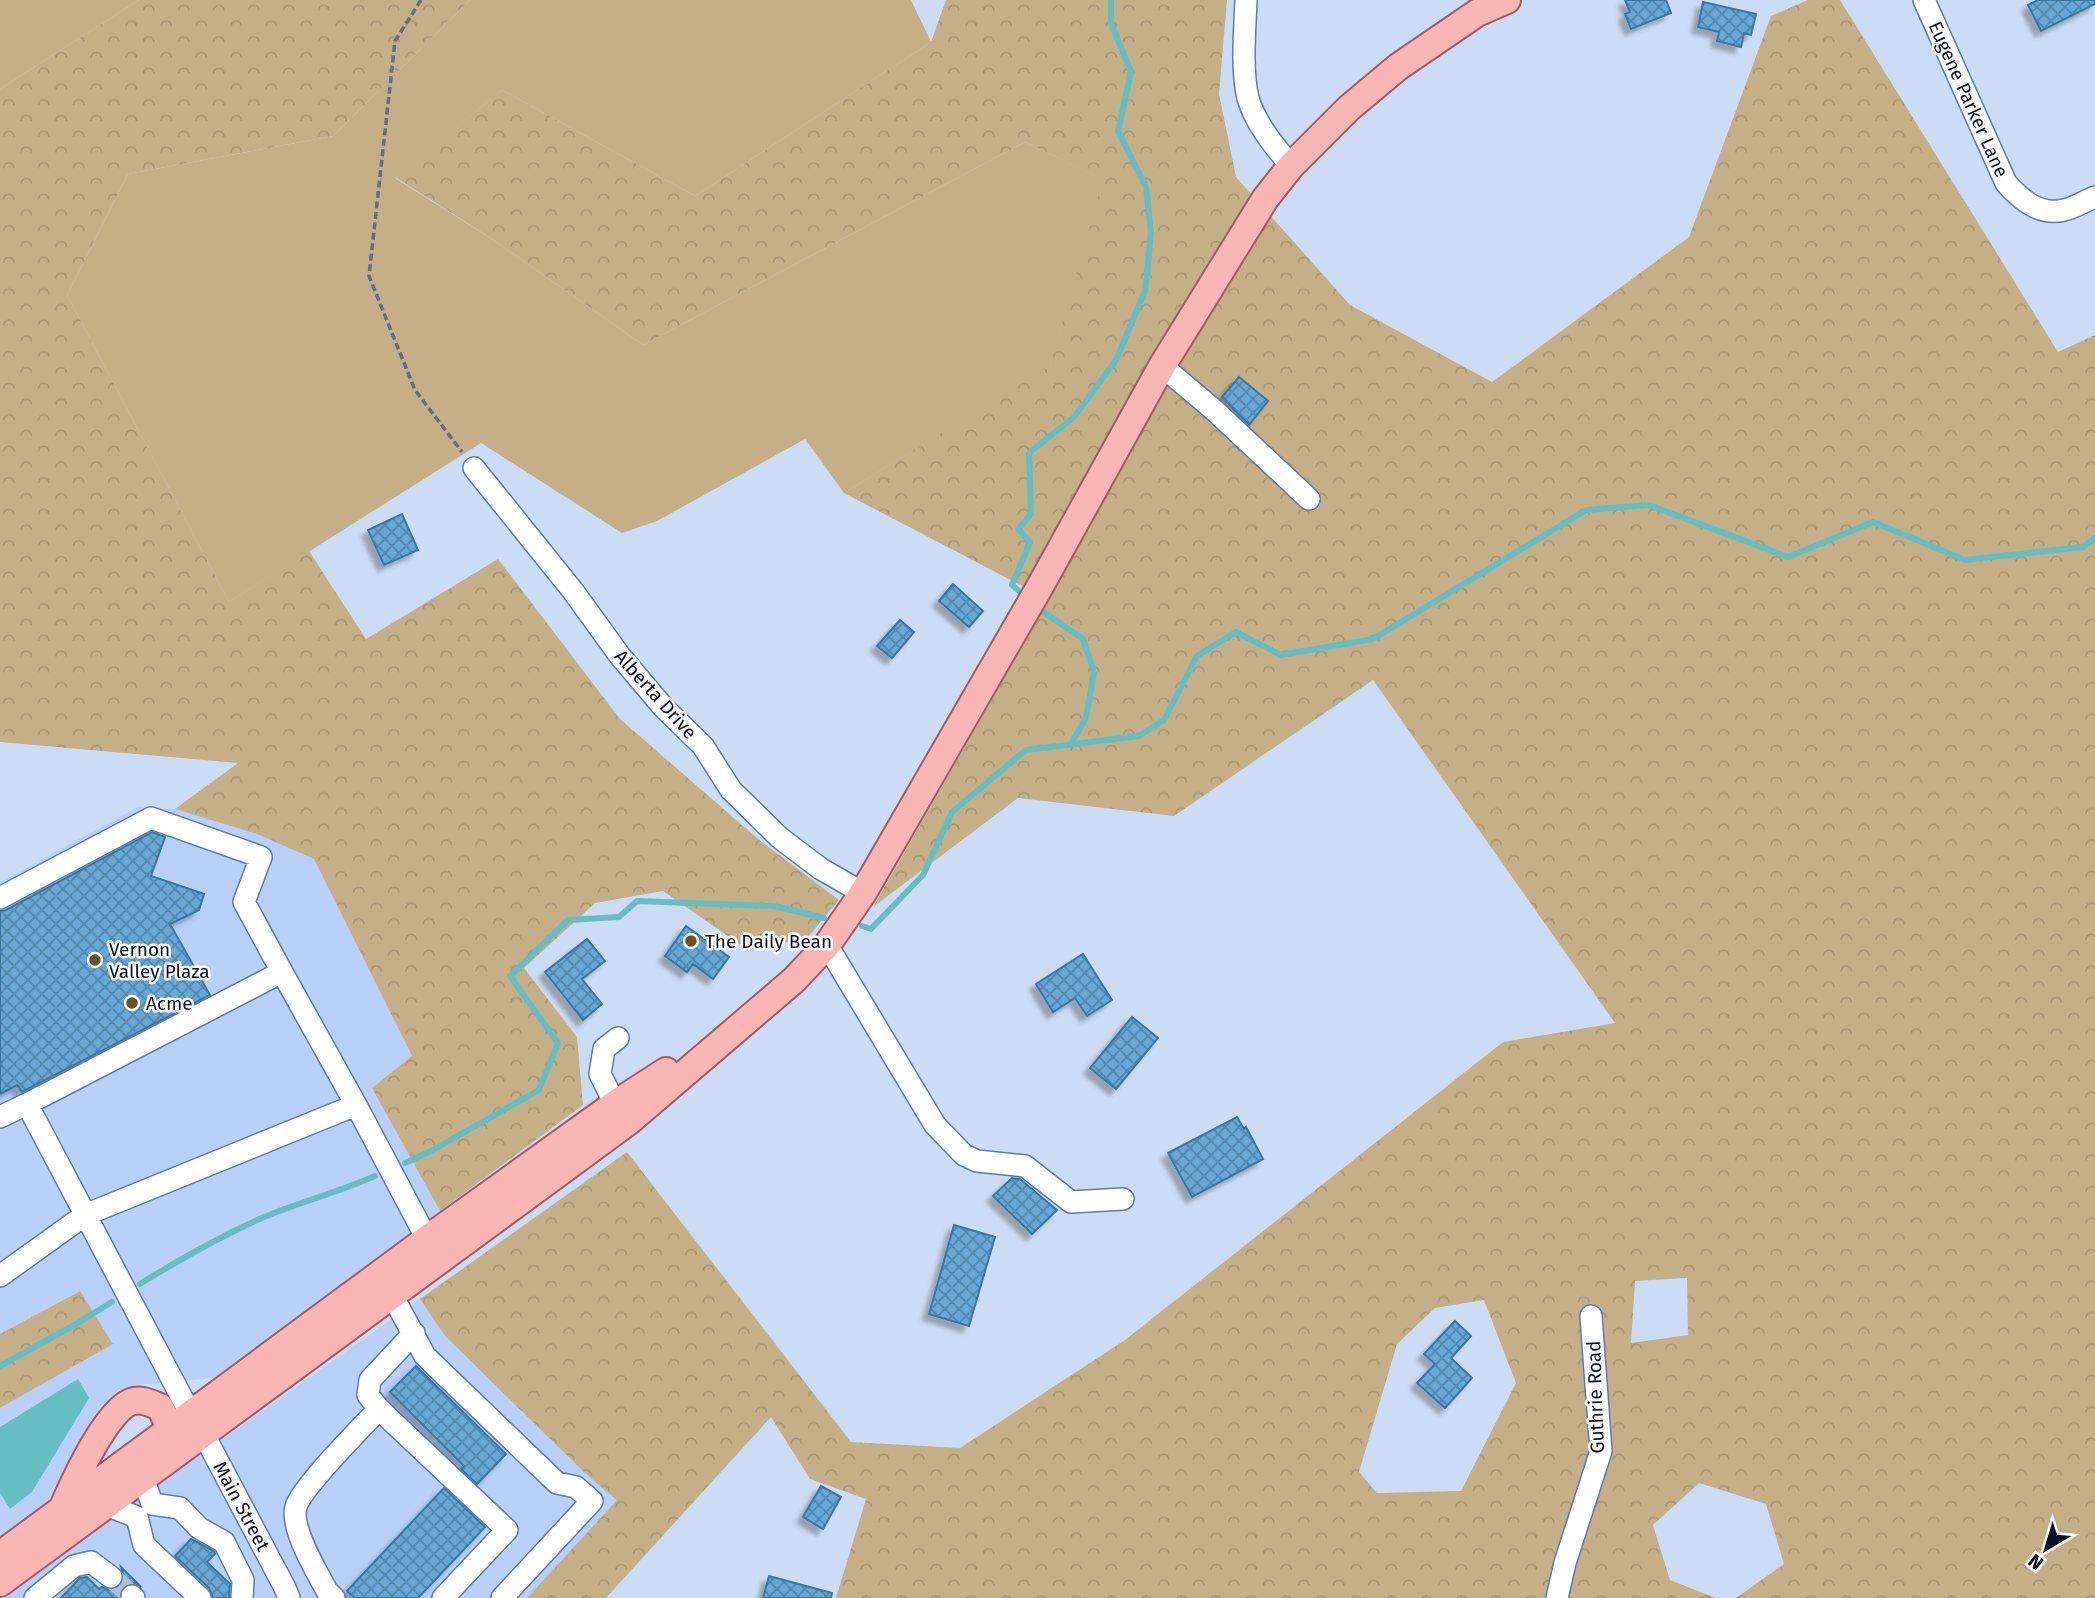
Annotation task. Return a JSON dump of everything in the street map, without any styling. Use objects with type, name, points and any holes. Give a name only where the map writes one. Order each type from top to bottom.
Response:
[{"type":"main road","points":[[0,1555],[62,1508],[185,1432],[392,1295],[621,1113],[750,1018],[794,980],[827,946],[863,893],[1038,590],[1162,366],[1265,199],[1291,166],[1349,108],[1398,67],[1477,13],[1507,0]]},
{"type":"main road","points":[[0,1583],[143,1477],[185,1432],[427,1239],[621,1113]]},
{"type":"main road","points":[[62,1508],[82,1465],[120,1408],[132,1401],[146,1401],[160,1407],[185,1432]]},
{"type":"street","points":[[1246,0],[1245,58],[1248,98],[1266,136],[1291,166]]},
{"type":"street","name":"Eugene Parker Lane","points":[[1924,0],[2006,183],[2020,199],[2039,209],[2063,211],[2095,197]]},
{"type":"street","points":[[1162,366],[1214,410],[1308,499]]},
{"type":"street","name":"Alberta Drive","points":[[474,468],[573,591],[620,656],[664,708],[703,746],[731,790],[780,838],[863,893]]},
{"type":"street","points":[[0,898],[151,818],[261,857],[244,902],[427,1239]]},
{"type":"street","points":[[827,946],[935,1125],[964,1155],[977,1161],[1025,1166],[1071,1202],[1123,1199]]},
{"type":"street","points":[[0,1116],[282,972]]},
{"type":"street","points":[[618,1038],[604,1049],[600,1074],[621,1113]]},
{"type":"street","name":"Main Street","points":[[27,1104],[85,1215],[185,1432],[289,1598]]},
{"type":"street","points":[[0,1276],[85,1215],[356,1105]]},
{"type":"street","points":[[392,1295],[425,1356],[557,1483],[576,1486],[592,1501],[502,1598]]},
{"type":"street","name":"Guthrie Road","points":[[1557,1598],[1565,1563],[1601,1451],[1591,1316]]},
{"type":"street","points":[[414,1333],[370,1380],[368,1395],[379,1409],[508,1530],[443,1598]]},
{"type":"street","points":[[334,1598],[327,1591],[298,1532],[295,1508],[304,1491],[379,1409]]},
{"type":"street","points":[[143,1477],[152,1504],[180,1508],[200,1528],[224,1542],[243,1580],[242,1598]]},
{"type":"street","points":[[106,1505],[137,1517],[144,1545],[200,1598]]},
{"type":"street","points":[[35,1598],[74,1566],[91,1562],[111,1577]]},
{"type":"path","points":[[421,0],[395,41],[369,276],[415,390],[474,468]]},
{"type":"shaded area","points":[[138,807],[175,809],[257,834],[314,859],[412,1056],[372,1088],[440,1211],[215,1378],[136,1385],[118,1391],[100,1407],[49,1498],[23,1526],[0,1543],[0,1408],[113,1343],[79,1291],[0,1334],[0,882]]},
{"type":"shaded area","points":[[420,1299],[445,1336],[587,1475],[618,1500],[527,1598],[0,1598]]},
{"type":"shaded area","points":[[78,1379],[89,1398],[32,1492],[10,1509],[0,1493],[0,1427]]},
{"type":"green space","points":[[0,0],[139,0],[0,89]]},
{"type":"green space","points":[[139,0],[470,0],[333,136],[128,174],[67,295],[229,602],[309,551],[366,639],[498,559],[620,719],[758,839],[839,900],[807,938],[748,950],[663,891],[595,903],[524,968],[577,1037],[583,1105],[440,1211],[372,1088],[412,1056],[314,859],[257,834],[175,809],[238,763],[0,742],[0,89]]},
{"type":"green space","points":[[470,0],[911,0],[931,42],[695,196],[502,90],[395,178],[495,241],[643,345],[1025,142],[1104,180],[1050,367],[844,493],[805,439],[657,521],[622,533],[481,443],[229,602],[67,295],[128,174],[333,136]]},
{"type":"green space","points":[[946,0],[1227,0],[1219,94],[1236,177],[1350,305],[1492,382],[1689,237],[1771,16],[1808,0],[1840,0],[2058,352],[2095,335],[2095,1598],[1736,1598],[1784,1564],[1766,1504],[1699,1483],[1653,1525],[1670,1580],[1716,1598],[836,1598],[866,1499],[810,1479],[771,1417],[606,1598],[527,1598],[617,1500],[587,1475],[445,1336],[420,1299],[627,1152],[851,1442],[960,1448],[1125,1340],[1503,1042],[1615,1023],[1373,680],[1174,816],[1018,798],[873,907],[1049,600],[844,493],[1050,366],[1103,180],[1025,142],[643,345],[495,241],[395,177],[502,90],[695,196],[931,42]],"holes":[[[1687,1278],[1688,1335],[1631,1343],[1635,1281]],[[1484,1300],[1516,1383],[1461,1491],[1377,1493],[1359,1472],[1397,1344],[1435,1308]]]},
{"type":"green space","points":[[80,1291],[113,1344],[0,1408],[0,1334]]},
{"type":"building","points":[[1625,0],[1666,0],[1671,13],[1631,29],[1625,14],[1630,12]]},
{"type":"building","points":[[2038,0],[2095,0],[2095,4],[2041,31],[2028,5]]},
{"type":"building","points":[[1703,2],[1756,14],[1751,35],[1744,33],[1741,47],[1717,41],[1719,32],[1698,27]]},
{"type":"building","points":[[1239,377],[1268,401],[1249,425],[1222,397]]},
{"type":"building","points":[[402,514],[418,550],[384,565],[368,530]]},
{"type":"building","points":[[953,584],[983,611],[969,627],[939,601]]},
{"type":"building","points":[[900,620],[914,632],[892,658],[877,646]]},
{"type":"building","name":"Vernon Valley Plaza","points":[[152,832],[165,837],[151,876],[204,894],[199,910],[170,924],[210,995],[22,1092],[17,1085],[0,1094],[0,911]]},
{"type":"building","name":"The Daily Bean","points":[[686,926],[729,957],[713,979],[693,964],[687,972],[665,956]]},
{"type":"building","points":[[587,939],[605,961],[582,979],[602,1004],[583,1020],[545,972]]},
{"type":"building","points":[[1083,954],[1112,1000],[1087,1016],[1075,998],[1053,1012],[1036,984]]},
{"type":"building","points":[[1132,1017],[1158,1038],[1116,1089],[1090,1068]]},
{"type":"building","points":[[1237,1117],[1244,1129],[1246,1127],[1263,1159],[1192,1197],[1168,1153]]},
{"type":"building","points":[[1012,1178],[1020,1179],[1057,1210],[1032,1234],[993,1196]]},
{"type":"building","points":[[954,1225],[995,1237],[969,1326],[929,1314]]},
{"type":"building","points":[[1455,1321],[1471,1336],[1451,1358],[1472,1378],[1445,1408],[1417,1383],[1435,1364],[1424,1354]]},
{"type":"building","points":[[416,1366],[506,1454],[477,1484],[461,1469],[464,1466],[390,1392]]},
{"type":"building","points":[[821,1486],[841,1497],[823,1529],[803,1517]]},
{"type":"building","points":[[444,1488],[485,1527],[418,1598],[355,1598],[347,1591]]},
{"type":"building","points":[[191,1539],[214,1551],[215,1554],[207,1562],[230,1584],[229,1598],[213,1598],[209,1588],[175,1556]]},
{"type":"building","points":[[121,1567],[141,1587],[135,1583],[122,1587],[119,1598],[61,1598],[80,1578],[87,1577],[99,1589],[117,1589],[124,1579]]},
{"type":"building","points":[[769,1576],[832,1593],[831,1598],[763,1598]]},
{"type":"waterway","points":[[1026,597],[1012,585],[1030,542],[1018,529],[1031,514],[1029,453],[1074,417],[1116,360],[1145,291],[1151,233],[1146,187],[1118,131],[1131,72],[1111,23],[1111,0]]},
{"type":"waterway","points":[[862,926],[871,929],[923,875],[952,812],[1026,750],[1139,736],[1164,720],[1197,656],[1236,632],[1281,655],[1373,639],[1586,510],[1649,505],[1788,557],[1873,522],[1965,560],[2083,547],[2095,538]]},
{"type":"waterway","points":[[1036,607],[1083,639],[1094,672],[1086,718],[1071,744]]},
{"type":"waterway","points":[[405,1163],[539,1090],[558,1043],[510,976],[568,920],[619,917],[637,901],[774,906],[824,918]]},
{"type":"waterway","points":[[140,1284],[248,1224],[375,1176]]},
{"type":"waterway","points":[[0,1366],[112,1302]]},
{"type":"tunnel","points":[[111,1577],[132,1596]]},
{"type":"place","name":"The Daily Bean","points":[[691,941]]},
{"type":"place","name":"Vernon Valley Plaza","points":[[95,960]]},
{"type":"place","name":"Acme","points":[[132,1003]]}]
